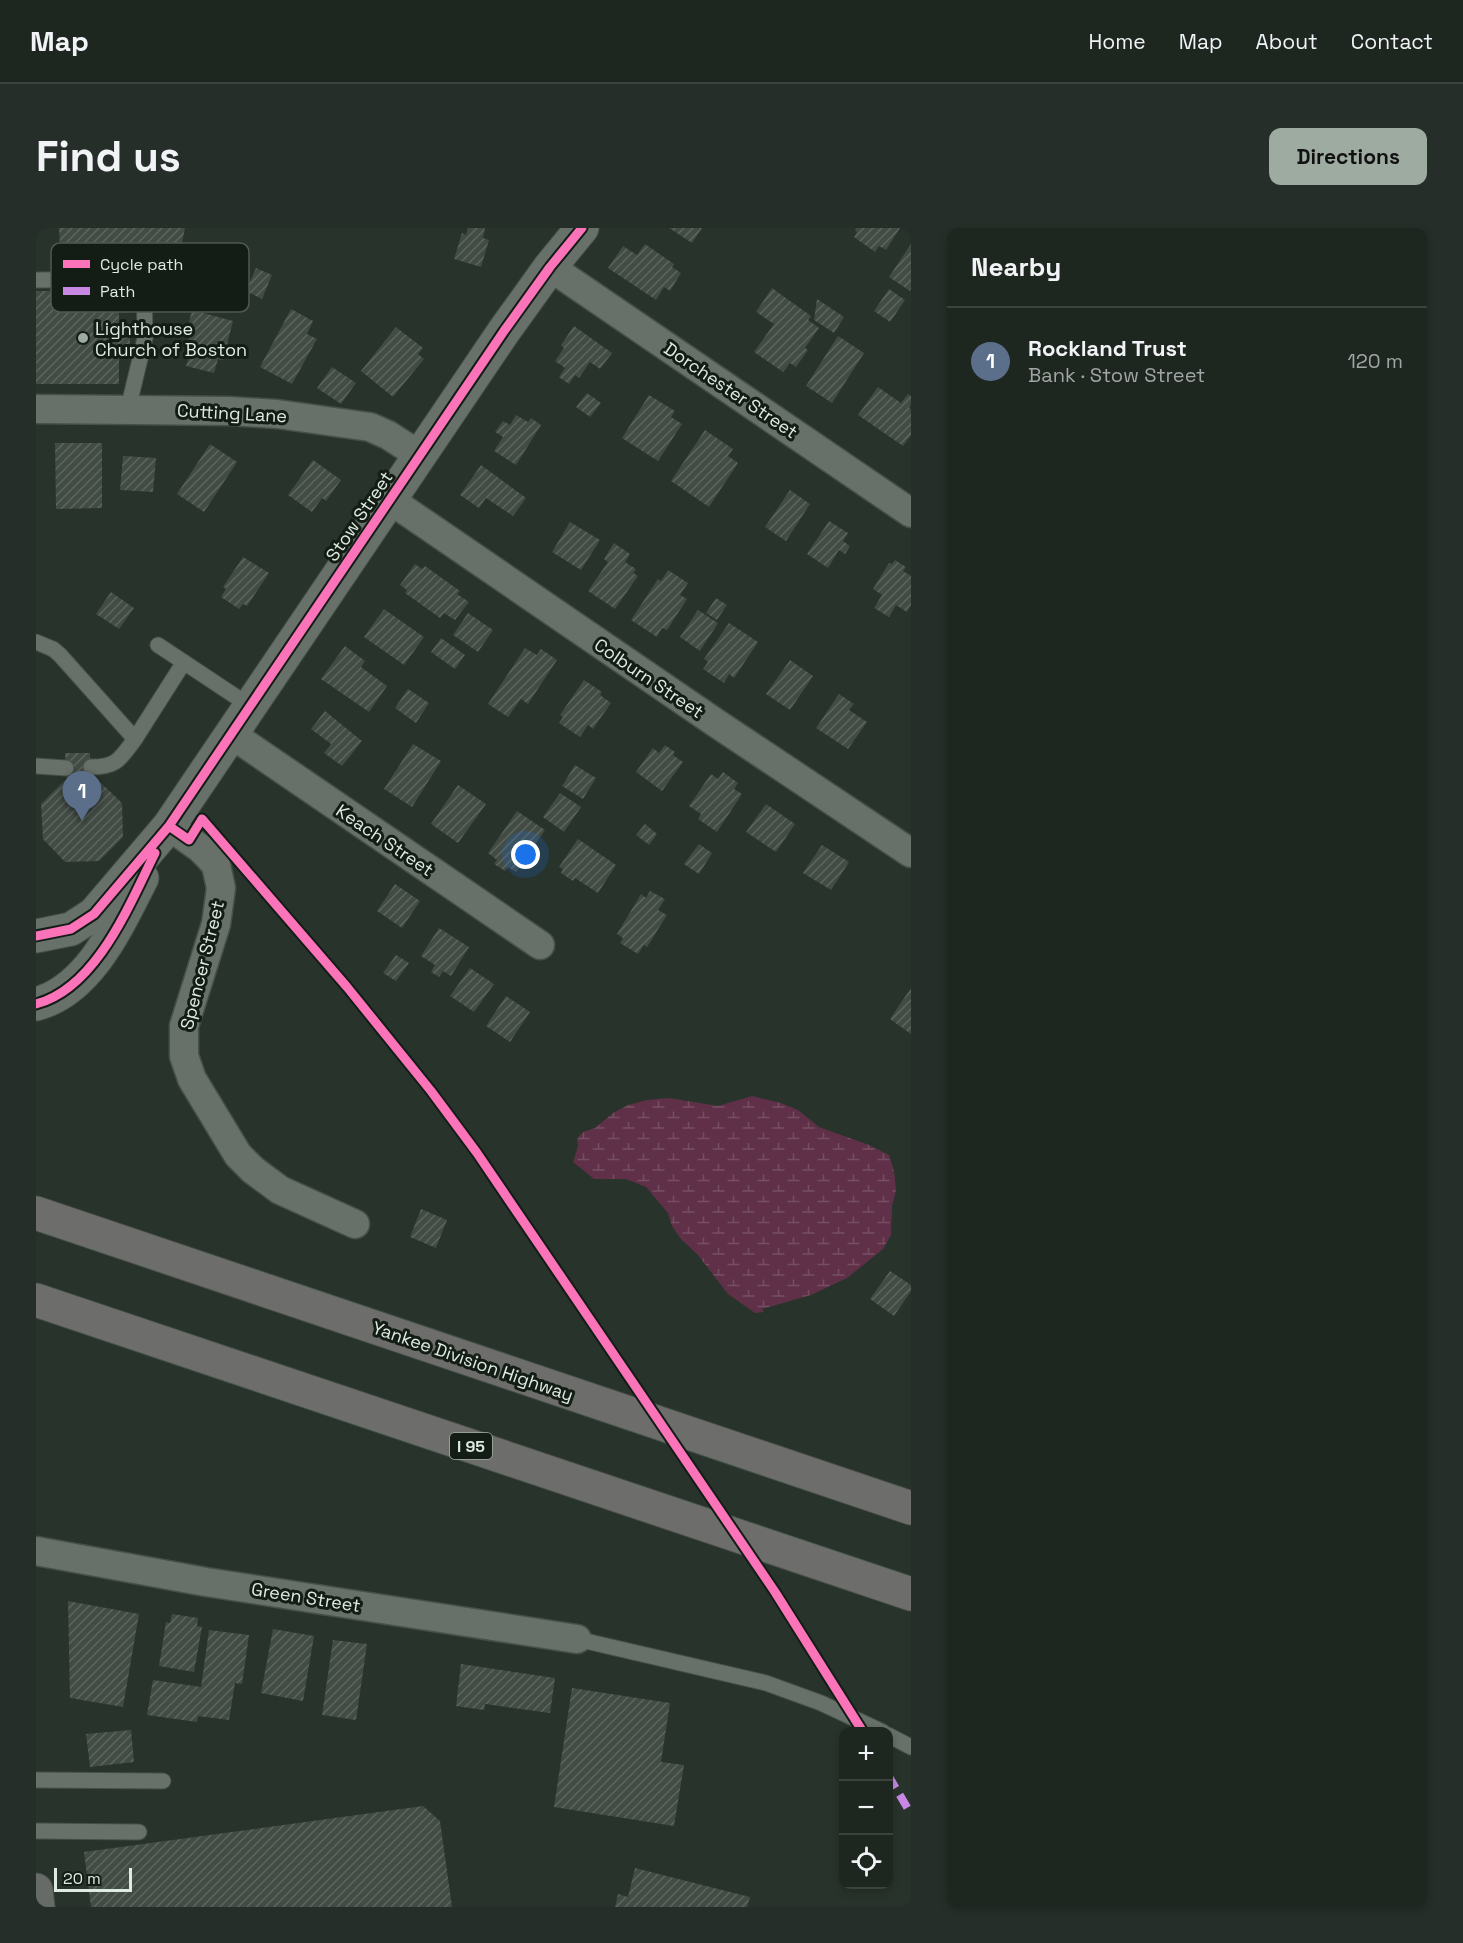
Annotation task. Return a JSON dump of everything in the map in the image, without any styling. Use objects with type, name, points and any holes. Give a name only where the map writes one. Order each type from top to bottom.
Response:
[{"type":"highway","name":"Yankee Division Highway","points":[[36,1214],[911,1508]]},
{"type":"highway","name":"I 95","points":[[36,1300],[911,1594]]},
{"type":"main road","points":[[36,1890],[38,1907]]},
{"type":"street","name":"Stow Street","points":[[36,936],[71,930],[94,914],[169,826],[504,331],[550,267],[582,228]]},
{"type":"street","name":"Dorchester Street","points":[[550,267],[911,513]]},
{"type":"street","name":"Cutting Lane","points":[[36,409],[253,411],[370,427],[388,435],[420,455]]},
{"type":"street","name":"Colburn Street","points":[[390,500],[911,853]]},
{"type":"street","name":"Keach Street","points":[[231,734],[540,945]]},
{"type":"street","name":"Stow Street","points":[[36,1004],[54,998],[66,989],[104,948],[118,926],[169,826]]},
{"type":"street","name":"Spencer Street","points":[[169,826],[200,848],[216,865],[221,888],[216,924],[184,1026],[184,1056],[192,1079],[238,1155],[253,1170],[280,1190],[355,1224]]},
{"type":"street","name":"Green Street","points":[[36,1551],[206,1582],[577,1640]]},
{"type":"lane","points":[[36,280],[51,280]]},
{"type":"lane","points":[[128,409],[145,338],[145,312]]},
{"type":"lane","points":[[36,642],[60,655],[135,739]]},
{"type":"lane","points":[[158,645],[250,706]]},
{"type":"lane","points":[[91,767],[114,764],[135,739],[183,662]]},
{"type":"lane","points":[[36,766],[66,768]]},
{"type":"lane","points":[[577,1640],[766,1683],[821,1703],[874,1727]]},
{"type":"lane","points":[[893,1738],[911,1747]]},
{"type":"lane","points":[[36,1780],[163,1781]]},
{"type":"lane","points":[[36,1831],[140,1832]]},
{"type":"green space","points":[[752,1096],[798,1110],[819,1127],[869,1145],[889,1155],[896,1190],[892,1206],[891,1235],[883,1249],[847,1278],[811,1295],[762,1309],[764,1312],[755,1313],[728,1294],[698,1255],[680,1238],[672,1226],[668,1213],[646,1187],[626,1179],[594,1179],[573,1162],[578,1146],[577,1139],[583,1132],[595,1128],[613,1113],[628,1105],[669,1098],[718,1106]]},
{"type":"building","points":[[59,228],[185,228],[182,243],[60,243]]},
{"type":"building","points":[[468,228],[485,228],[483,238],[489,240],[481,267],[454,259],[462,233],[466,235]]},
{"type":"building","points":[[669,228],[702,228],[692,243]]},
{"type":"building","points":[[856,228],[900,228],[886,250],[879,246],[875,252],[854,237],[857,232]]},
{"type":"building","points":[[645,244],[674,264],[672,267],[681,273],[670,291],[664,287],[656,300],[608,268],[623,246],[637,255]]},
{"type":"building","points":[[911,244],[911,289],[910,291],[889,277]]},
{"type":"building","points":[[256,268],[272,275],[262,299],[249,292],[249,284]]},
{"type":"building","points":[[772,288],[811,316],[808,320],[819,328],[805,348],[808,350],[796,367],[790,363],[783,372],[754,352],[774,324],[756,312]]},
{"type":"building","points":[[889,289],[905,300],[890,322],[874,311]]},
{"type":"building","name":"Lighthouse Church of Boston","points":[[36,291],[51,291],[51,312],[119,312],[119,323],[130,323],[130,352],[119,352],[119,384],[36,384]]},
{"type":"building","points":[[817,299],[844,317],[834,333],[814,320]]},
{"type":"building","points":[[291,309],[313,321],[307,334],[317,339],[292,384],[260,367]]},
{"type":"building","points":[[192,312],[233,321],[223,360],[218,359],[214,373],[186,366],[189,357],[184,356],[193,323],[189,322]]},
{"type":"building","points":[[574,326],[612,353],[600,369],[590,362],[579,378],[575,375],[569,384],[559,377],[565,368],[555,361],[564,348],[561,345]]},
{"type":"building","points":[[396,327],[423,348],[418,354],[424,359],[393,397],[361,371]]},
{"type":"building","points":[[838,336],[864,353],[832,403],[806,386]]},
{"type":"building","points":[[332,367],[356,383],[341,404],[317,388]]},
{"type":"building","points":[[878,387],[901,403],[908,394],[911,396],[909,408],[911,409],[911,435],[903,446],[858,415]]},
{"type":"building","points":[[587,393],[601,403],[590,417],[576,407]]},
{"type":"building","points":[[649,395],[675,411],[671,417],[682,424],[658,461],[622,438]]},
{"type":"building","points":[[516,415],[528,422],[531,418],[541,425],[516,465],[494,451],[503,437],[495,432],[503,421],[510,425]]},
{"type":"building","points":[[705,430],[733,449],[728,456],[738,463],[709,507],[671,481]]},
{"type":"building","points":[[55,443],[102,443],[102,508],[56,509]]},
{"type":"building","points":[[210,444],[237,462],[204,512],[177,494]]},
{"type":"building","points":[[123,456],[156,458],[153,492],[120,490]]},
{"type":"building","points":[[313,460],[341,480],[326,501],[322,498],[312,512],[288,495]]},
{"type":"building","points":[[481,465],[526,498],[513,516],[486,498],[479,508],[460,495]]},
{"type":"building","points":[[790,490],[810,504],[786,541],[765,527]]},
{"type":"building","points":[[829,521],[848,533],[843,541],[850,546],[845,554],[839,550],[828,568],[807,554]]},
{"type":"building","points":[[570,522],[600,540],[581,570],[552,552]]},
{"type":"building","points":[[614,543],[630,554],[625,562],[636,569],[633,573],[638,576],[615,609],[588,591],[608,562],[604,559]]},
{"type":"building","points":[[243,557],[269,573],[247,606],[243,604],[239,609],[221,597],[226,589],[223,587]]},
{"type":"building","points":[[895,560],[906,567],[903,571],[911,576],[911,605],[907,612],[896,605],[889,617],[874,608],[882,595],[873,589],[889,563],[892,564]]},
{"type":"building","points":[[415,564],[422,569],[425,566],[460,591],[457,594],[469,602],[455,620],[444,613],[440,618],[405,593],[407,590],[400,585]]},
{"type":"building","points":[[668,570],[688,583],[680,595],[687,599],[667,630],[662,628],[657,637],[631,620],[658,579],[661,581]]},
{"type":"building","points":[[111,592],[134,608],[119,629],[96,614]]},
{"type":"building","points":[[716,598],[727,605],[717,620],[706,613]]},
{"type":"building","points":[[384,609],[424,637],[404,665],[364,637]]},
{"type":"building","points":[[698,610],[718,623],[700,651],[680,637]]},
{"type":"building","points":[[468,613],[493,630],[478,652],[453,635]]},
{"type":"building","points":[[729,623],[758,642],[734,678],[729,674],[724,683],[703,669],[708,662],[704,659]]},
{"type":"building","points":[[441,638],[465,655],[455,669],[431,652]]},
{"type":"building","points":[[345,646],[365,661],[361,667],[387,686],[369,712],[321,679]]},
{"type":"building","points":[[525,648],[537,655],[541,649],[557,660],[528,704],[521,699],[508,717],[488,704]]},
{"type":"building","points":[[790,660],[813,676],[790,710],[766,694]]},
{"type":"building","points":[[584,680],[602,692],[600,695],[611,703],[593,729],[588,725],[580,737],[559,723],[563,717],[560,715]]},
{"type":"building","points":[[408,689],[429,703],[416,723],[395,708]]},
{"type":"building","points":[[839,694],[854,704],[849,710],[867,722],[848,749],[816,728]]},
{"type":"building","points":[[325,711],[362,741],[342,766],[324,753],[331,744],[311,729]]},
{"type":"building","points":[[413,744],[441,761],[412,807],[384,789]]},
{"type":"building","points":[[665,745],[683,762],[662,791],[636,772],[653,748],[659,753]]},
{"type":"building","points":[[65,753],[90,753],[91,780],[98,780],[122,803],[123,837],[99,861],[65,862],[43,839],[41,804],[64,781],[67,781]]},
{"type":"building","points":[[575,765],[596,778],[583,799],[562,786]]},
{"type":"building","points":[[723,772],[738,783],[734,789],[742,794],[717,832],[698,819],[701,814],[689,806],[711,774],[718,779]]},
{"type":"building","points":[[458,785],[486,804],[458,843],[431,824]]},
{"type":"building","points":[[560,793],[581,807],[564,832],[543,817]]},
{"type":"building","points":[[766,804],[795,824],[776,852],[746,832]]},
{"type":"building","points":[[517,811],[545,830],[532,849],[537,853],[528,866],[523,863],[516,872],[508,867],[505,871],[494,864],[497,860],[488,853]]},
{"type":"building","points":[[645,824],[657,834],[649,845],[636,835]]},
{"type":"building","points":[[578,839],[616,865],[598,893],[575,878],[573,881],[561,873],[563,869],[559,867]]},
{"type":"building","points":[[699,844],[712,853],[699,874],[684,864]]},
{"type":"building","points":[[822,845],[849,862],[831,890],[803,873]]},
{"type":"building","points":[[395,884],[420,901],[402,928],[377,911]]},
{"type":"building","points":[[650,891],[665,899],[658,910],[667,915],[647,947],[644,945],[638,954],[620,943],[623,938],[617,934],[641,894],[646,898]]},
{"type":"building","points":[[439,928],[469,947],[451,976],[443,971],[439,977],[431,972],[435,965],[421,956]]},
{"type":"building","points":[[396,955],[409,963],[396,981],[383,973]]},
{"type":"building","points":[[470,968],[494,984],[474,1012],[450,996]]},
{"type":"building","points":[[911,988],[911,1034],[890,1019]]},
{"type":"building","points":[[506,996],[530,1012],[510,1042],[486,1026]]},
{"type":"building","points":[[421,1209],[447,1220],[436,1248],[410,1237]]},
{"type":"building","points":[[890,1271],[911,1285],[911,1291],[894,1316],[870,1299]]},
{"type":"building","points":[[68,1601],[139,1614],[123,1707],[70,1698]]},
{"type":"building","points":[[172,1614],[198,1618],[197,1626],[202,1627],[194,1672],[159,1666],[166,1622],[170,1623]]},
{"type":"building","points":[[273,1629],[314,1636],[303,1701],[261,1693]]},
{"type":"building","points":[[209,1630],[249,1635],[242,1684],[235,1683],[229,1720],[198,1716],[197,1722],[147,1715],[153,1680],[201,1687]]},
{"type":"building","points":[[333,1640],[367,1644],[356,1720],[322,1715]]},
{"type":"building","points":[[461,1664],[555,1678],[550,1713],[485,1704],[484,1710],[456,1706]]},
{"type":"building","points":[[572,1688],[670,1703],[661,1762],[684,1765],[674,1826],[554,1807]]},
{"type":"building","points":[[131,1730],[134,1762],[90,1767],[86,1734]]},
{"type":"building","points":[[423,1806],[440,1821],[452,1907],[91,1907],[84,1852]]},
{"type":"building","points":[[635,1868],[750,1897],[747,1907],[615,1907],[618,1894],[628,1897]]},
{"type":"marked path","points":[[892,1781],[911,1814]]},
{"type":"cycle path","points":[[36,936],[71,929],[94,914],[169,826],[504,331],[550,267],[582,228]]},
{"type":"cycle path","points":[[169,826],[189,840],[202,819],[347,987],[431,1091],[477,1153],[775,1592],[860,1727]]},
{"type":"cycle path","points":[[36,1004],[58,995],[77,981],[94,962],[122,919],[155,853]]},
{"type":"place","name":"Lighthouse Church of Boston","points":[[83,338]]},
{"type":"place","name":"Rockland Trust","points":[[82,821]]}]
